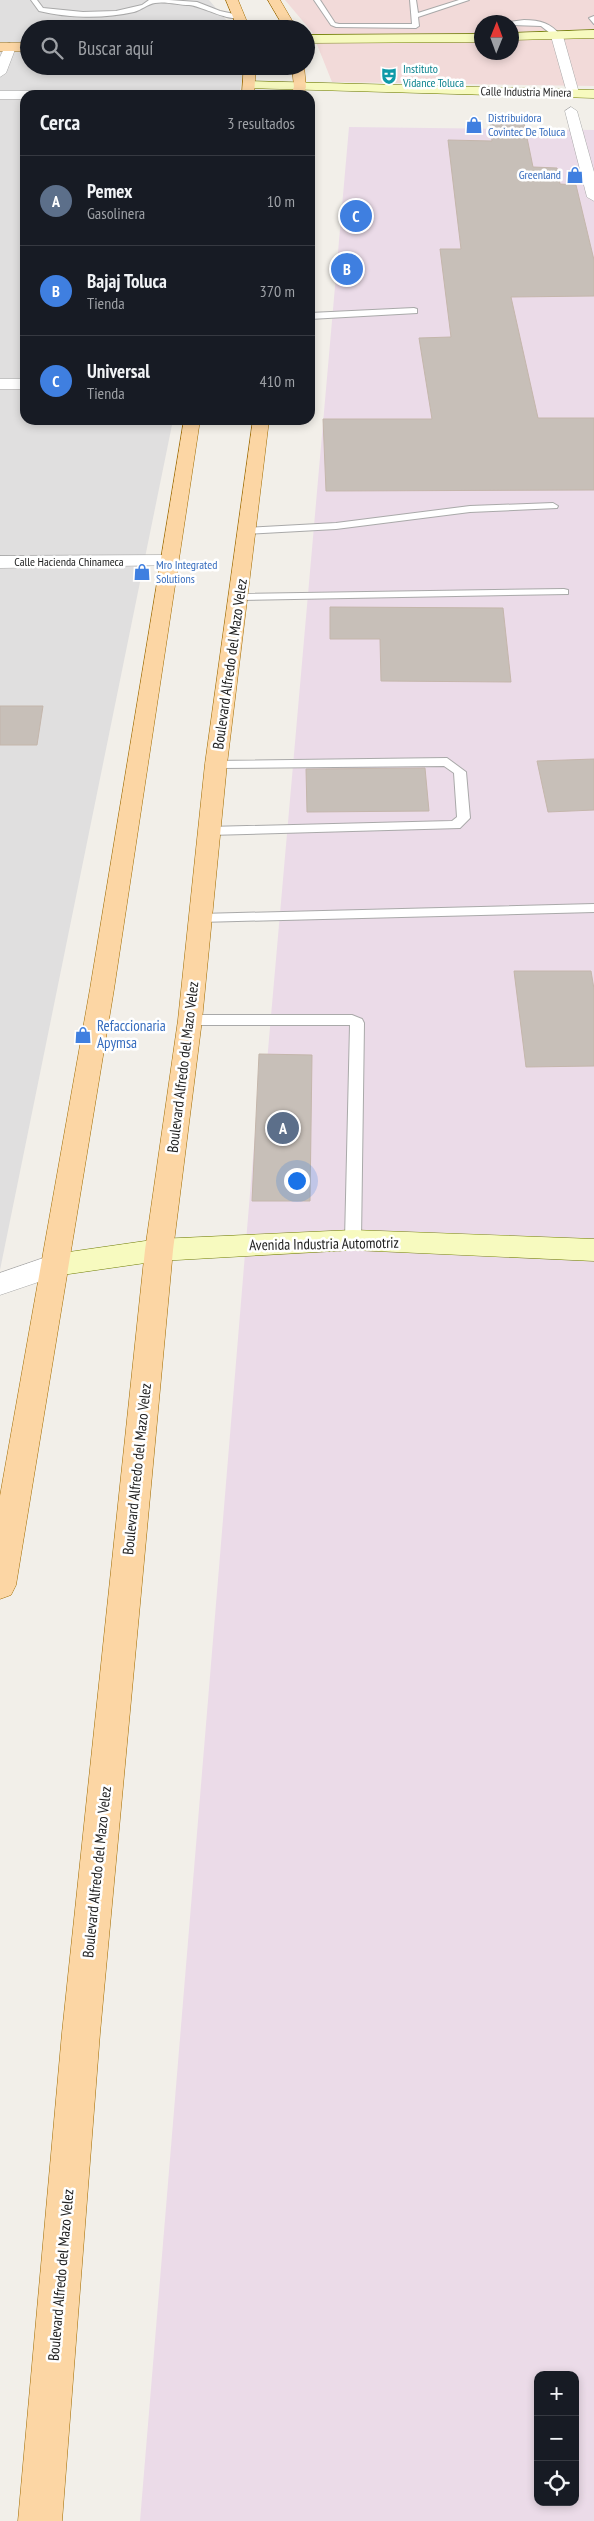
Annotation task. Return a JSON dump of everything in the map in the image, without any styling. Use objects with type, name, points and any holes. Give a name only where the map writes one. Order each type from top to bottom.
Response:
[{"type":"main road","points":[[232,0],[241,20]]},
{"type":"main road","points":[[274,0],[286,20]]},
{"type":"main road","points":[[315,38],[417,32],[474,36]]},
{"type":"main road","points":[[519,37],[594,34]]},
{"type":"main road","points":[[5,47],[20,47]]},
{"type":"main road","points":[[248,90],[249,75]]},
{"type":"main road","points":[[298,75],[298,90]]},
{"type":"main road","points":[[402,103],[403,96],[411,90]]},
{"type":"main road","name":"Calle Industria Minera","points":[[315,91],[411,90],[594,94]]},
{"type":"main road","name":"Calle Industria Minera","points":[[566,111],[586,112]]},
{"type":"main road","points":[[0,1585],[102,989],[191,425]]},
{"type":"main road","name":"Boulevard Alfredo del Mazo Velez","points":[[40,2521],[81,2033],[159,1250],[190,1020],[216,764],[260,425]]},
{"type":"main road","name":"Avenida Industria Automotriz","points":[[55,1265],[159,1250],[353,1240],[594,1250]]},
{"type":"street","points":[[558,36],[573,93]]},
{"type":"street","points":[[0,73],[5,47]]},
{"type":"street","points":[[0,94],[20,95]]},
{"type":"street","points":[[566,111],[594,196]]},
{"type":"street","points":[[0,384],[20,384]]},
{"type":"street","name":"Calle Hacienda Chinameca","points":[[0,562],[168,562]]},
{"type":"street","points":[[0,1284],[22,1278],[55,1265]]},
{"type":"lane","points":[[34,0],[37,8],[41,10],[76,13],[133,9],[146,6],[154,0],[197,4],[219,13],[240,16]]},
{"type":"lane","points":[[317,0],[333,24],[338,26],[417,32],[413,2],[422,2]]},
{"type":"lane","points":[[415,16],[466,0]]},
{"type":"lane","points":[[519,23],[540,24],[554,30],[558,36]]},
{"type":"lane","points":[[315,316],[414,311]]},
{"type":"lane","points":[[247,531],[336,526],[470,509],[552,506]]},
{"type":"lane","points":[[239,597],[564,592]]},
{"type":"lane","points":[[210,830],[455,825],[464,818],[460,772],[448,762],[216,764]]},
{"type":"lane","points":[[200,918],[594,908]]},
{"type":"lane","points":[[190,1020],[352,1020],[357,1023],[353,1240]]},
{"type":"shaded area","points":[[0,0],[209,0],[226,20],[20,20],[20,75],[243,75],[240,90],[20,90],[20,425],[172,425],[0,1270]]},
{"type":"shaded area","points":[[285,0],[594,0],[594,86],[332,82],[315,40],[315,20],[302,20]]},
{"type":"shaded area","points":[[349,127],[594,130],[594,2521],[140,2521],[258,1097],[264,1096]]},
{"type":"building","points":[[490,123],[524,123],[533,167],[557,168],[560,184],[576,185],[594,260],[594,296],[511,297],[538,418],[594,418],[594,490],[326,491],[323,419],[432,419],[419,338],[451,337],[440,249],[461,249],[448,140],[492,141]]},
{"type":"building","points":[[330,607],[503,608],[511,682],[381,681],[380,639],[330,639]]},
{"type":"building","points":[[0,706],[43,706],[37,745],[0,745]]},
{"type":"building","points":[[594,759],[594,810],[548,812],[537,761]]},
{"type":"building","points":[[425,768],[429,811],[307,812],[306,769]]},
{"type":"building","points":[[514,971],[591,971],[594,989],[594,1066],[526,1067]]},
{"type":"building","points":[[259,1054],[312,1055],[310,1201],[252,1201]]},
{"type":"place","name":"Instituto Vidance Toluca","points":[[389,76]]},
{"type":"place","name":"Distribuidora Covintec De Toluca","points":[[474,125]]},
{"type":"place","name":"Greenland","points":[[575,175]]},
{"type":"place","name":"Universal","points":[[356,216]]},
{"type":"place","name":"Bajaj Toluca","points":[[347,269]]},
{"type":"place","name":"Mro Integrated Solutions","points":[[142,572]]},
{"type":"place","name":"Refaccionaria Apymsa","points":[[83,1035]]},
{"type":"place","name":"Pemex","points":[[283,1128]]}]
